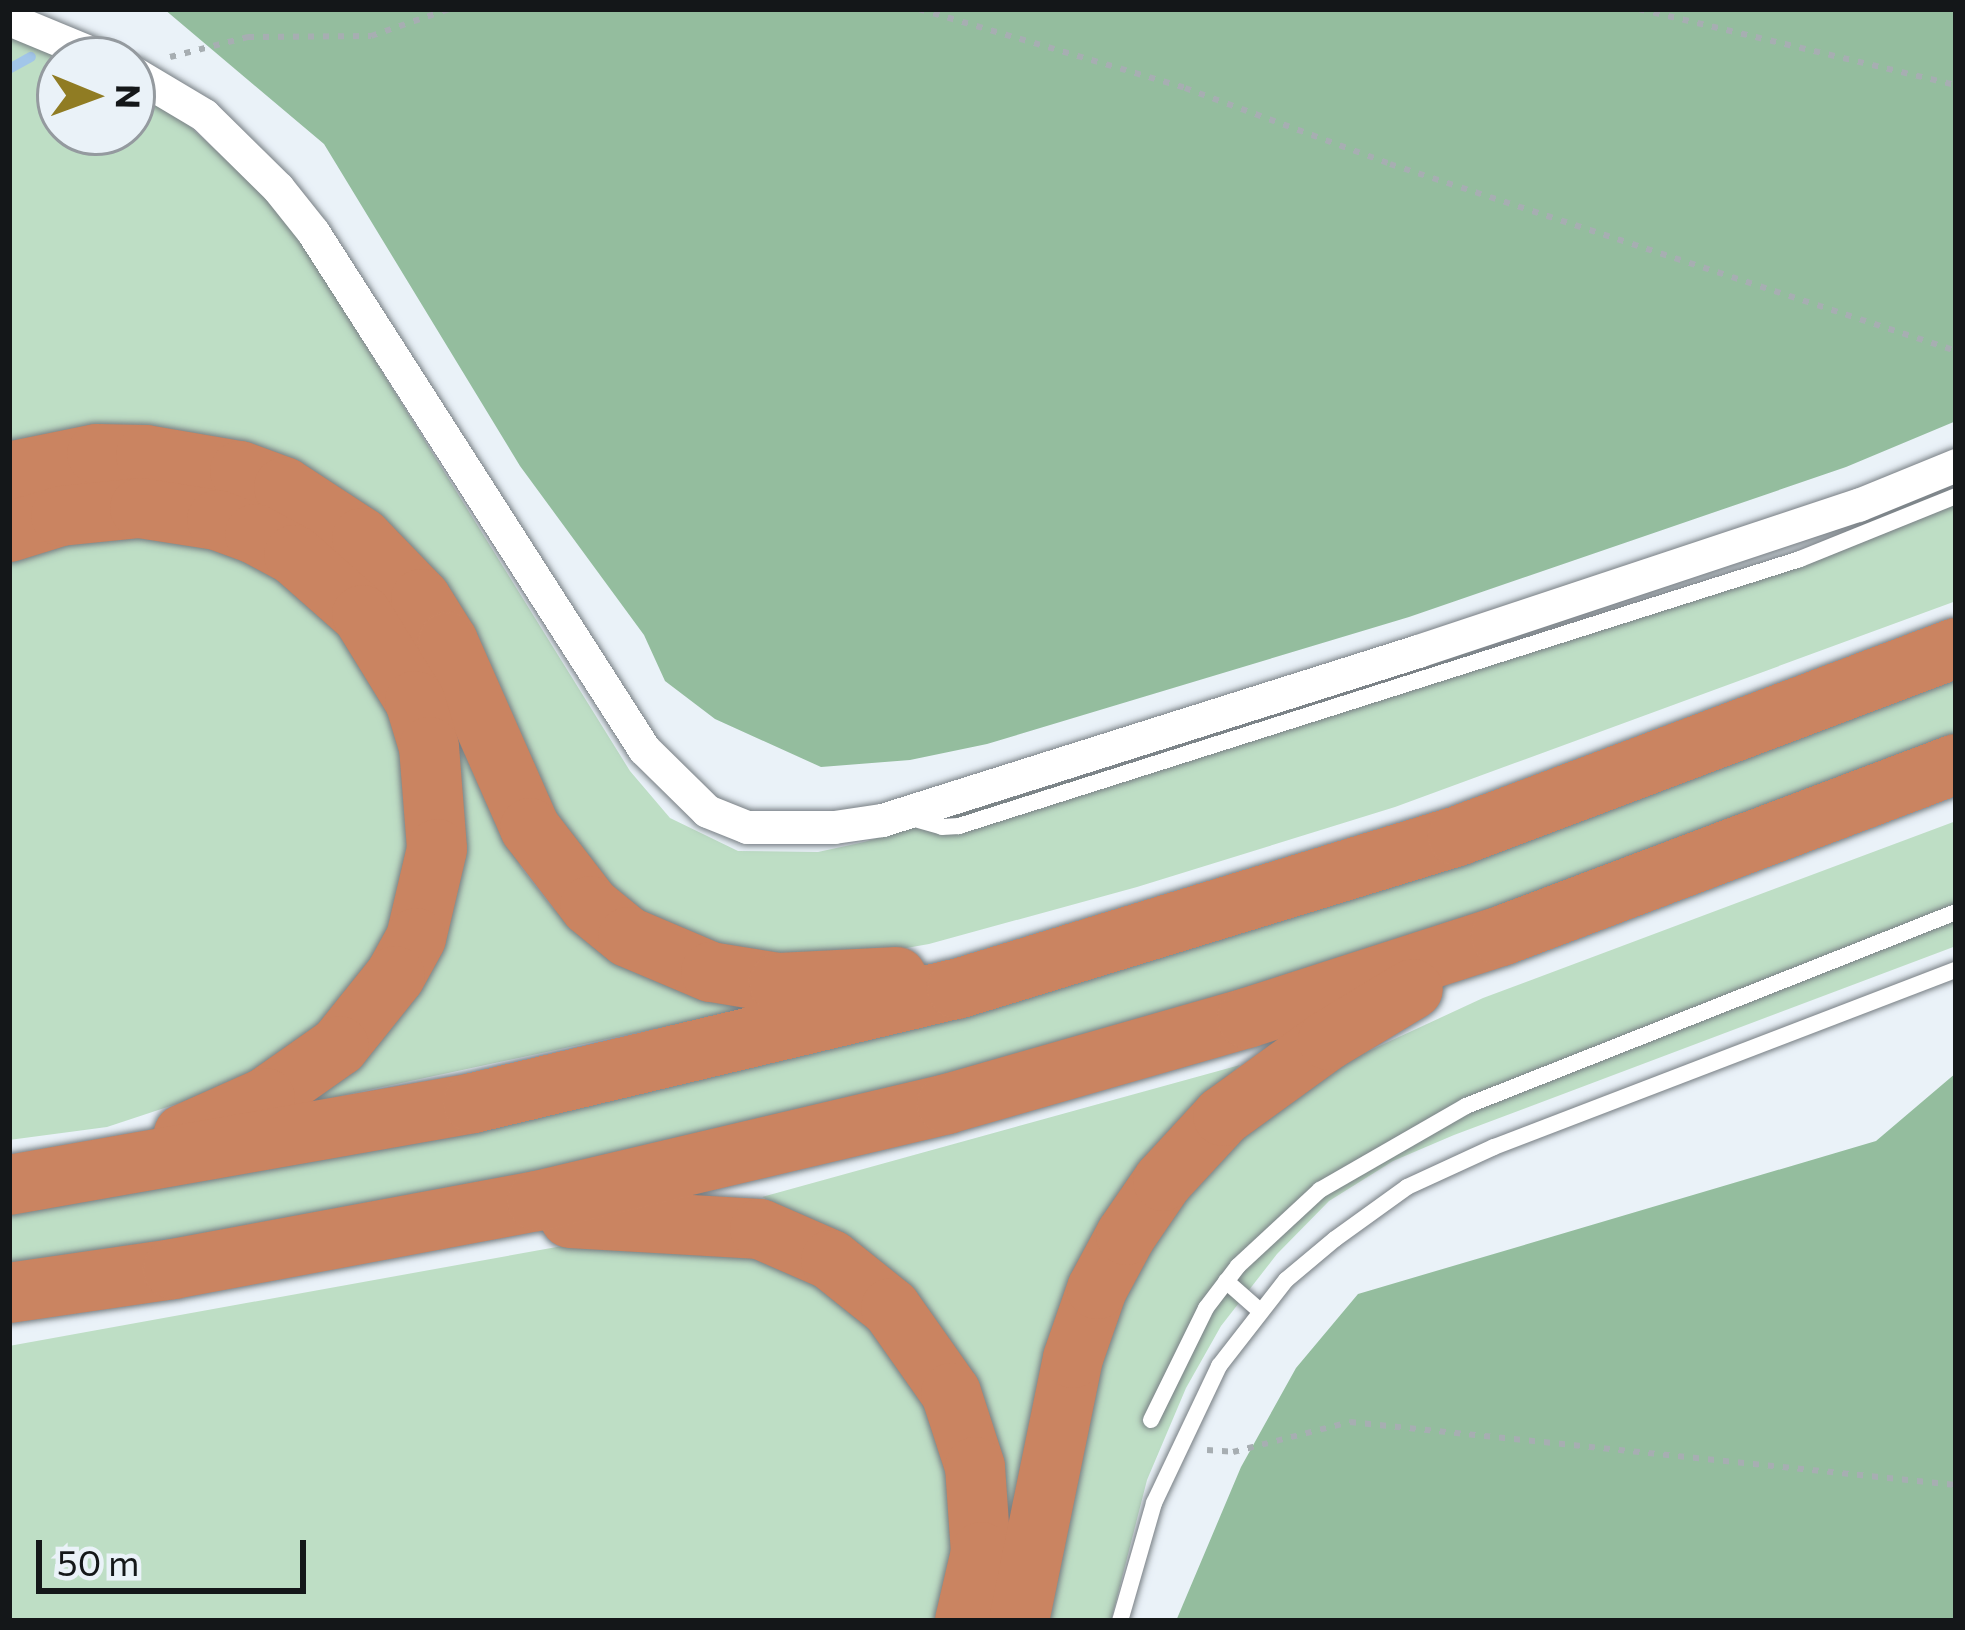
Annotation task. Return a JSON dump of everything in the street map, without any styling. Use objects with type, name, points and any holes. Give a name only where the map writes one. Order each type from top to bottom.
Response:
[{"type":"highway","points":[[9,472],[97,454],[194,460],[284,487],[362,538],[421,599],[448,642],[510,788],[559,872],[628,937],[668,957],[711,972],[797,983],[853,982],[1081,954]]},
{"type":"highway","points":[[9,532],[61,516],[140,508],[217,520],[294,555],[362,615],[392,657],[422,724],[436,792],[437,849],[421,922],[368,1016],[339,1046],[265,1098],[89,1173]]},
{"type":"highway","points":[[9,1185],[606,1075],[1081,954],[1549,805],[1956,647]]},
{"type":"highway","points":[[9,1293],[433,1221],[648,1177],[947,1104],[1247,1018],[1501,936],[1956,764]]},
{"type":"highway","points":[[1019,1621],[1073,1358],[1110,1261],[1144,1207],[1204,1135],[1250,1095],[1328,1040],[1501,936]]},
{"type":"highway","points":[[433,1221],[595,1217],[740,1226],[787,1238],[863,1282],[922,1346],[961,1416],[982,1523],[977,1581],[965,1621]]},
{"type":"street","points":[[9,19],[50,36]]},
{"type":"street","points":[[156,76],[204,115],[313,232],[644,748],[670,780],[707,811],[747,827],[834,827],[900,814],[1418,651],[1858,505],[1956,465]]},
{"type":"lane","points":[[900,814],[943,827],[959,826],[1799,559],[1956,496]]},
{"type":"lane","points":[[1151,1420],[1180,1356],[1226,1282],[1320,1190],[1466,1106],[1956,912]]},
{"type":"lane","points":[[1120,1621],[1154,1503],[1219,1366],[1260,1311],[1322,1250],[1407,1187],[1603,1103],[1956,970]]},
{"type":"lane","points":[[1226,1282],[1260,1311]]},
{"type":"path","points":[[156,63],[248,37],[371,35],[449,9]]},
{"type":"path","points":[[919,9],[1186,88],[1390,164],[1956,351]]},
{"type":"path","points":[[1639,9],[1956,85]]},
{"type":"path","points":[[1180,1447],[1233,1452],[1350,1422],[1956,1485]]},
{"type":"green space","points":[[164,9],[1956,9],[1956,421],[1846,467],[1409,617],[987,744],[910,760],[821,767],[715,719],[665,681],[644,635],[520,466],[324,144]]},
{"type":"green space","points":[[9,37],[36,47],[36,156],[156,156],[156,105],[184,121],[259,190],[299,238],[630,771],[670,818],[738,851],[818,852],[864,842],[1663,604],[1956,495],[1956,601],[1395,807],[1137,887],[929,944],[850,958],[736,954],[652,920],[613,891],[543,795],[484,661],[9,444]]},
{"type":"green space","points":[[89,530],[232,549],[315,599],[375,674],[409,765],[410,862],[379,954],[321,1030],[240,1083],[107,1127],[9,1140],[9,553]]},
{"type":"green space","points":[[1956,669],[1956,737],[1482,918],[1043,1054],[535,1178],[9,1269],[9,1205],[253,1168]]},
{"type":"green space","points":[[458,741],[465,746],[521,867],[552,907],[587,939],[757,1007],[294,1106],[358,1057]]},
{"type":"green space","points":[[1956,821],[1956,946],[1454,1135],[1393,1161],[1329,1201],[1277,1254],[1221,1326],[1186,1388],[1147,1480],[1111,1621],[1042,1621],[1082,1420],[1123,1298],[1150,1244],[1215,1158],[1253,1122],[1360,1055],[1483,998]]},
{"type":"green space","points":[[1240,1065],[1159,1147],[1018,1514],[1003,1513],[813,1223],[762,1197]]},
{"type":"green space","points":[[1956,1073],[1956,1621],[1176,1621],[1241,1467],[1296,1368],[1358,1294],[1876,1141]]},
{"type":"green space","points":[[590,1241],[755,1251],[865,1313],[932,1404],[956,1525],[939,1621],[9,1621],[9,1346]]},
{"type":"waterway","points":[[9,69],[31,57]]}]
